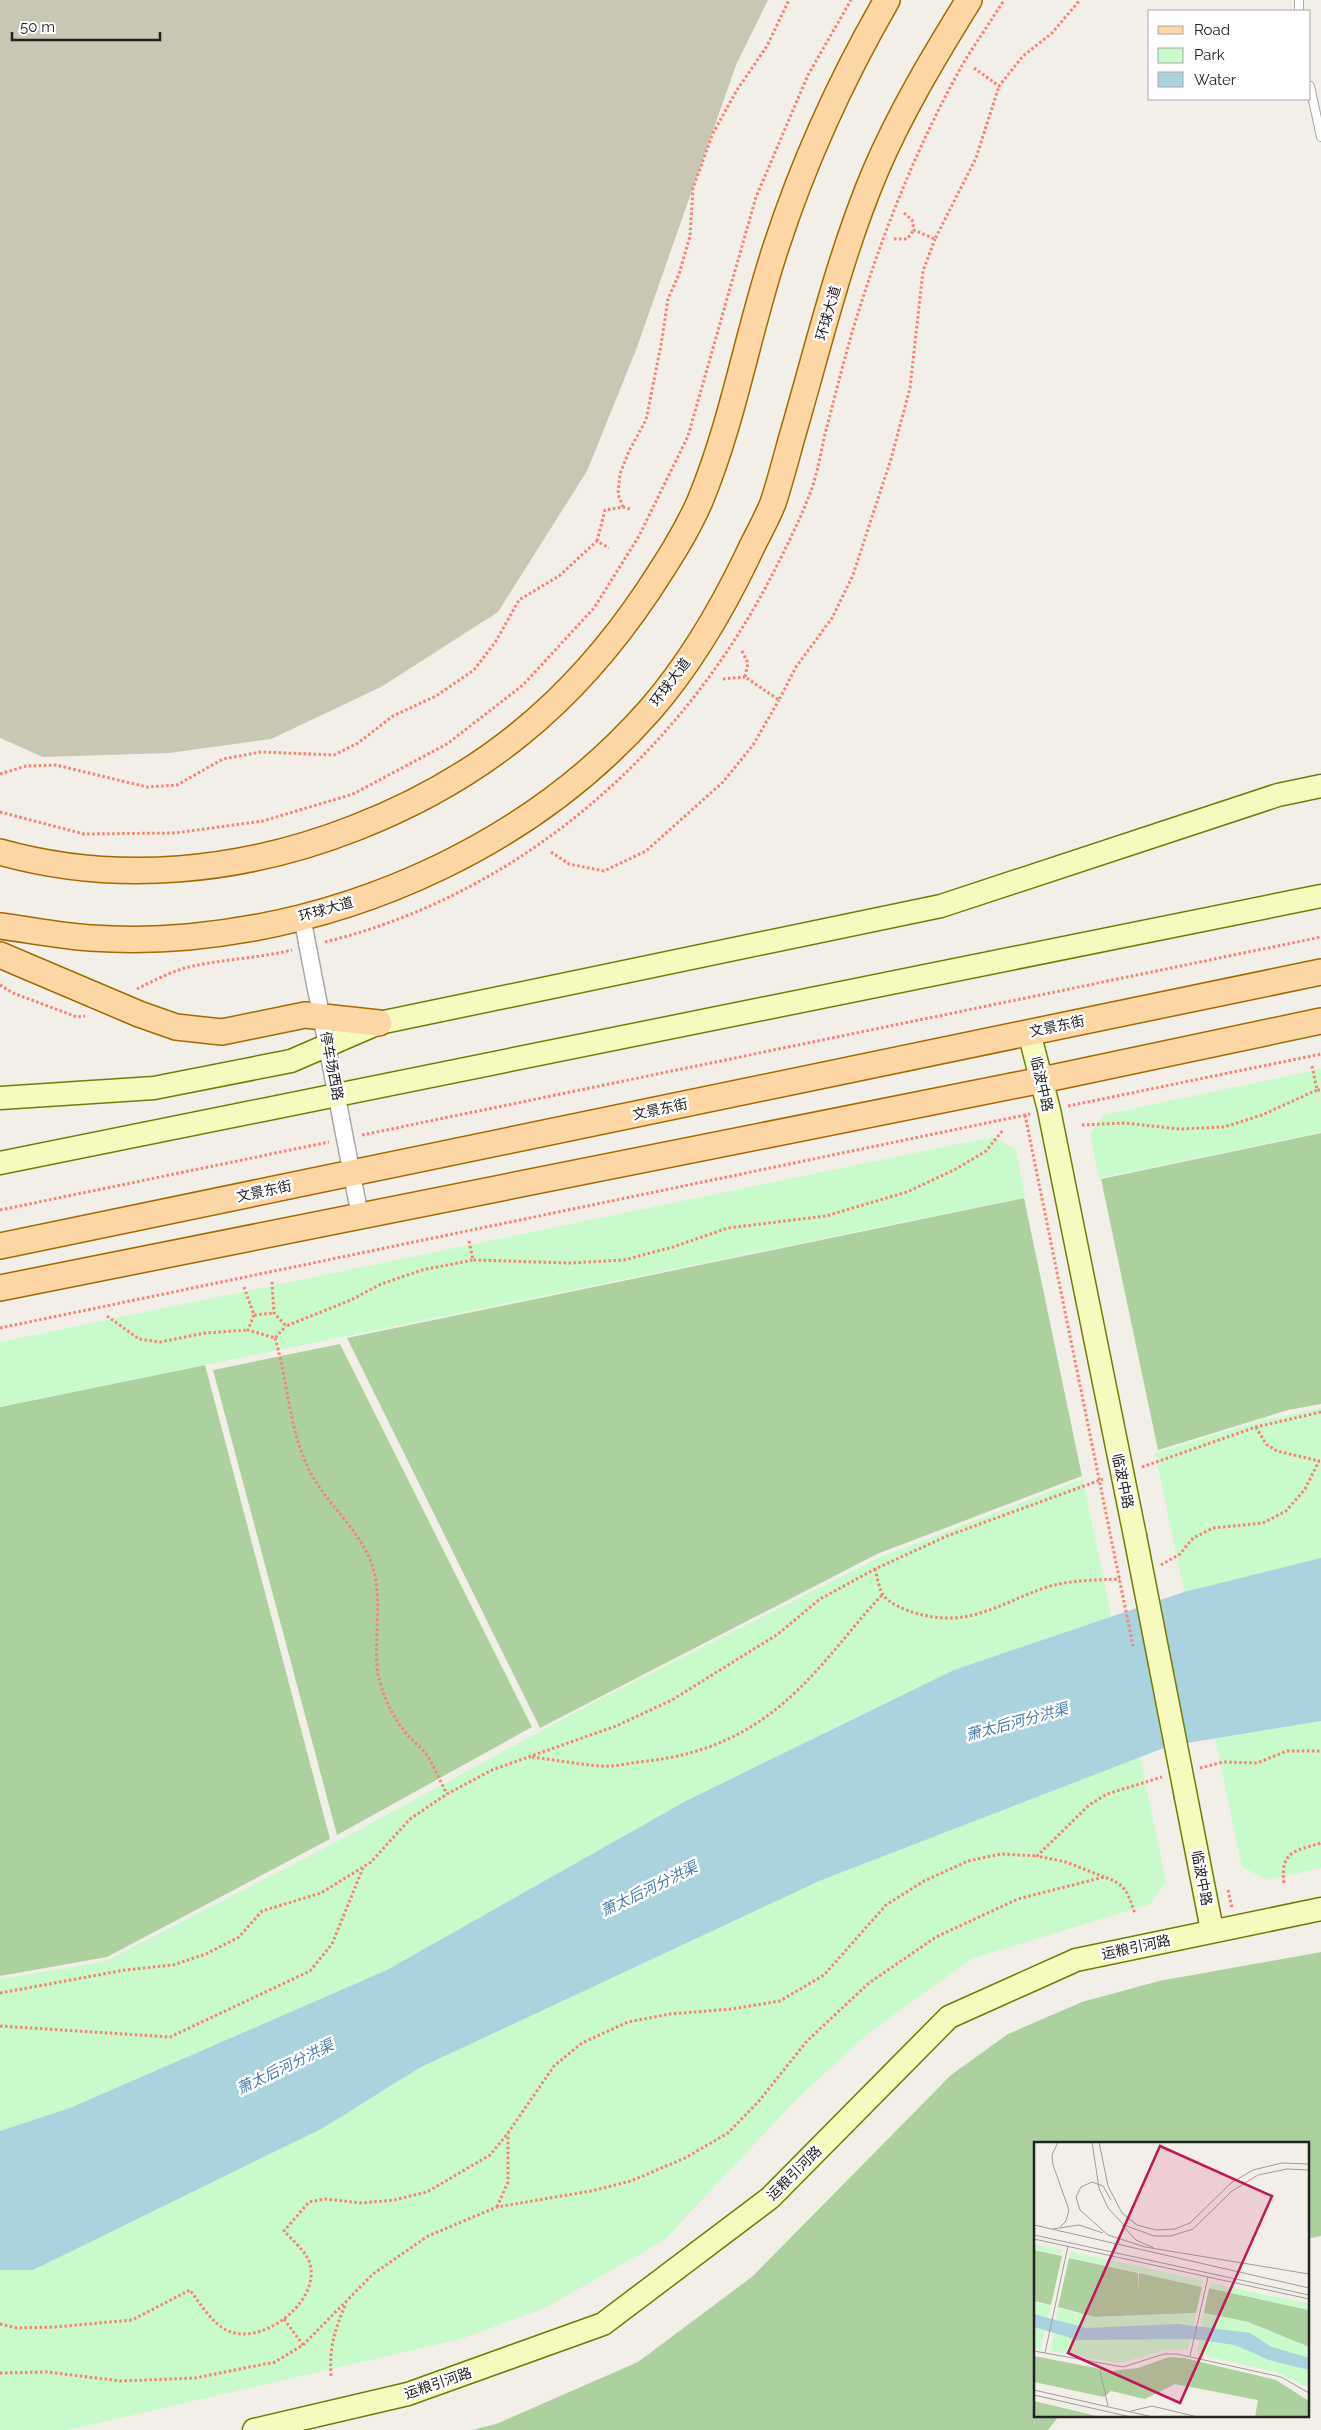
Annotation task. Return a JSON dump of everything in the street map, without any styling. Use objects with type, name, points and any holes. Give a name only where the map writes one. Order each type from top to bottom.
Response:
[{"type":"main road","points":[[0,852],[35,862],[78,869],[119,870],[207,866],[290,850],[368,823],[442,788],[510,743],[566,695],[624,626],[678,547],[699,504],[719,453],[775,248],[837,95],[860,48],[887,0]]},
{"type":"main road","name":"环球大道","points":[[0,926],[87,938],[137,939],[234,932],[302,916],[372,896],[415,879],[463,856],[504,833],[577,780],[616,744],[650,709],[680,671],[731,590],[772,504],[842,266],[875,172],[919,82],[969,0]]},
{"type":"main road","points":[[0,955],[176,1028],[222,1032],[305,1015],[379,1023]]},
{"type":"main road","name":"文景东街","points":[[0,1246],[1321,972]]},
{"type":"main road","points":[[0,1288],[1042,1080],[1321,1021]]},
{"type":"street","points":[[0,1098],[90,1094],[154,1088],[292,1061],[379,1023],[941,906],[1278,795],[1321,786]]},
{"type":"street","points":[[0,1163],[1321,896]]},
{"type":"street","name":"停车场西路","points":[[302,916],[360,1216]]},
{"type":"street","name":"临波中路","points":[[1029,1032],[1049,1110],[1212,1930]]},
{"type":"street","name":"运粮引河路","points":[[254,2430],[408,2394],[603,2324],[770,2198],[949,2017],[1076,1960],[1212,1930],[1321,1909]]},
{"type":"lane","points":[[1311,91],[1321,137]]},
{"type":"path","points":[[624,507],[618,494],[620,474],[629,451],[646,420],[668,299],[679,274],[690,236],[693,188],[713,133],[737,90],[767,46],[789,0]]},
{"type":"path","points":[[0,812],[84,834],[175,833],[263,820],[353,794],[447,744],[523,685],[594,608],[640,536],[688,436],[756,197],[808,74],[851,0]]},
{"type":"path","points":[[551,852],[569,864],[604,871],[646,851],[723,782],[753,745],[796,667],[832,618],[853,575],[891,459],[910,388],[923,271],[935,239],[976,158],[999,86],[1023,56],[1052,32],[1080,0]]},
{"type":"path","points":[[974,68],[999,86]]},
{"type":"path","points":[[894,239],[907,239],[914,230],[912,220],[904,213]]},
{"type":"path","points":[[914,230],[935,239]]},
{"type":"path","points":[[0,774],[26,766],[56,765],[147,787],[170,786],[177,785],[223,759],[261,752],[334,755],[358,744],[393,716],[436,696],[474,670],[496,641],[519,600],[559,576],[597,541],[605,510],[624,507],[630,509]]},
{"type":"path","points":[[597,541],[609,548]]},
{"type":"path","points":[[742,651],[748,663],[745,677]]},
{"type":"path","points":[[723,679],[745,677],[779,700]]},
{"type":"path","points":[[0,1210],[1321,937]]},
{"type":"path","points":[[0,1328],[1321,1054]]},
{"type":"path","points":[[1082,1125],[1125,1122],[1179,1129],[1224,1127],[1262,1115],[1319,1090],[1312,1066]]},
{"type":"path","name":"临波中路","points":[[1025,1115],[1135,1656]]},
{"type":"path","points":[[275,1338],[286,1326],[351,1300],[381,1284],[422,1270],[473,1260],[570,1263],[624,1260],[673,1248],[728,1228],[826,1216],[907,1192],[956,1169],[986,1151],[1004,1130]]},
{"type":"path","points":[[469,1241],[473,1260]]},
{"type":"path","points":[[272,1282],[274,1313],[286,1326]]},
{"type":"path","points":[[244,1288],[254,1315],[248,1330]]},
{"type":"path","points":[[254,1315],[274,1313]]},
{"type":"path","points":[[106,1316],[139,1339],[160,1342],[204,1332],[248,1330],[275,1338]]},
{"type":"path","points":[[275,1338],[300,1449],[310,1472],[361,1544],[373,1568],[377,1590],[376,1651],[378,1675],[384,1697],[404,1731],[426,1754],[447,1794]]},
{"type":"path","points":[[0,1993],[125,1970],[173,1965],[198,1957],[239,1937],[262,1910],[321,1893],[371,1862],[410,1820],[447,1794],[492,1770],[616,1726],[672,1700],[778,1634],[820,1599],[875,1569],[946,1536],[1099,1480],[1256,1427],[1321,1412]]},
{"type":"path","points":[[1154,1569],[1180,1554],[1194,1538],[1212,1528],[1263,1523],[1286,1511],[1305,1489],[1320,1461],[1277,1451],[1266,1444],[1256,1427]]},
{"type":"path","points":[[875,1569],[883,1594],[902,1609],[929,1617],[956,1620],[987,1612],[1049,1587],[1089,1580],[1125,1579]]},
{"type":"path","points":[[532,1757],[602,1766],[664,1760],[708,1748],[756,1726],[790,1697],[818,1669],[850,1629],[883,1594]]},
{"type":"path","points":[[1195,1769],[1224,1762],[1257,1763],[1287,1751],[1321,1751]]},
{"type":"path","points":[[1159,1773],[1161,1783]]},
{"type":"path","points":[[1037,1856],[1089,1805],[1107,1794],[1166,1776]]},
{"type":"path","points":[[1284,1883],[1282,1868],[1286,1857],[1296,1850],[1321,1843]]},
{"type":"path","points":[[0,2324],[17,2328],[55,2327],[132,2320],[190,2290],[218,2323],[236,2334],[256,2334],[284,2319],[305,2298],[311,2282],[310,2263],[284,2231],[309,2202],[325,2199],[362,2203],[394,2200],[427,2192],[490,2155],[508,2133],[554,2066],[582,2043],[628,2022],[670,2014],[732,2009],[780,2001],[824,1975],[886,1904],[924,1881],[968,1861],[1001,1854],[1037,1856],[1066,1862],[1118,1882],[1128,1893],[1135,1914]]},
{"type":"path","points":[[0,2026],[170,2036],[216,2013],[270,1992],[310,1971],[332,1944],[363,1867]]},
{"type":"path","points":[[0,2373],[47,2372],[121,2381],[195,2378],[275,2362],[303,2345],[373,2274],[428,2236],[497,2208],[591,2191],[631,2181],[685,2158],[728,2133],[759,2101],[807,2041],[869,1982],[928,1942],[1018,1899],[1104,1877]]},
{"type":"path","points":[[497,2208],[508,2182],[508,2133]]},
{"type":"path","points":[[331,2376],[329,2354],[333,2334],[348,2300]]},
{"type":"path","points":[[284,2319],[303,2345]]},
{"type":"shaded area","points":[[0,0],[768,0],[736,65],[636,350],[587,471],[498,612],[381,687],[271,739],[169,753],[43,757],[0,738]]},
{"type":"green space","points":[[1321,1069],[1321,1132],[1099,1178],[1090,1134],[1103,1115]]},
{"type":"green space","points":[[1321,1133],[1321,1404],[1288,1410],[1158,1450],[1101,1179]]},
{"type":"green space","points":[[992,1137],[1016,1149],[1025,1197],[0,1407],[0,1342]]},
{"type":"green space","points":[[1024,1198],[1082,1476],[877,1554],[540,1728],[347,1338]]},
{"type":"green space","points":[[340,1344],[532,1727],[337,1835],[213,1370]]},
{"type":"green space","points":[[205,1365],[330,1839],[107,1957],[0,1976],[0,1407]]},
{"type":"green space","points":[[1321,1408],[1321,1868],[1268,1880],[1242,1867],[1155,1453],[1264,1420]]},
{"type":"green space","points":[[1083,1479],[1166,1882],[1150,1904],[971,1959],[870,2032],[796,2100],[663,2241],[547,2307],[461,2339],[68,2430],[0,2430],[0,1979],[106,1961],[342,1839],[600,1699],[878,1558]]},
{"type":"green space","points":[[1321,1952],[1321,2236],[1308,2239],[1308,2142],[1034,2142],[1034,2418],[1057,2418],[1048,2430],[472,2430],[496,2424],[638,2362],[753,2276],[951,2075],[1008,2034],[1082,2002],[1159,1981]]},
{"type":"water","name":"萧太后河分洪渠","points":[[1321,1558],[1321,1721],[1169,1746],[819,1881],[419,2068],[323,2128],[33,2270],[0,2270],[0,2131],[70,2108],[387,1970],[686,1801],[954,1670],[1184,1592]]}]
